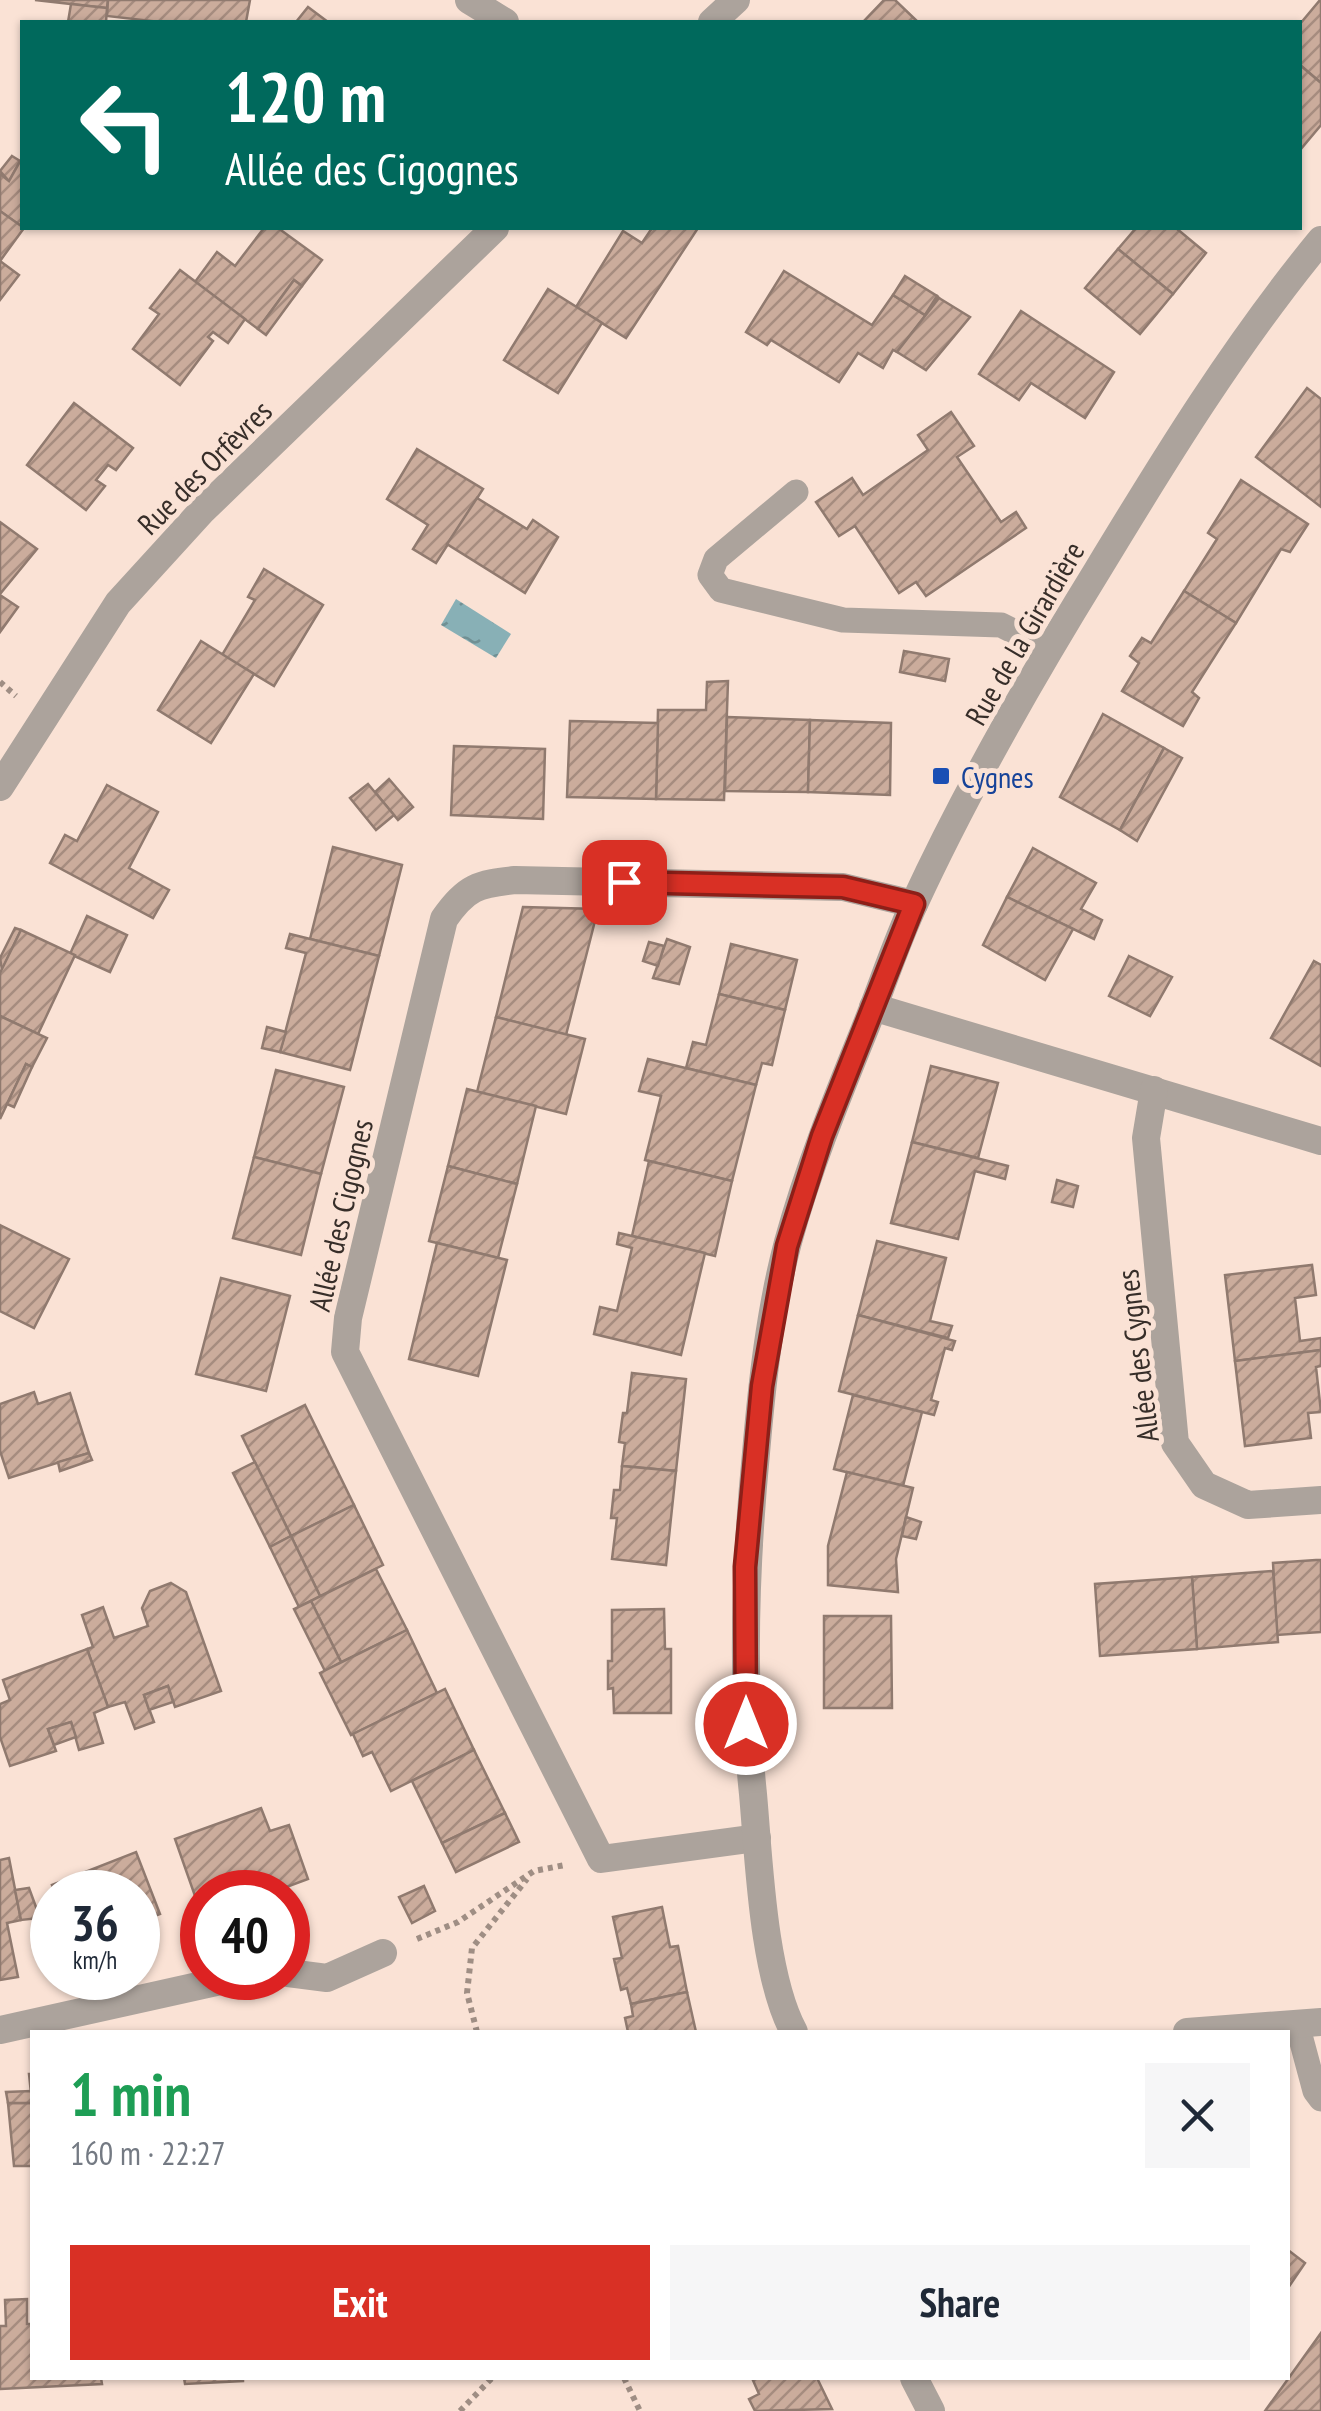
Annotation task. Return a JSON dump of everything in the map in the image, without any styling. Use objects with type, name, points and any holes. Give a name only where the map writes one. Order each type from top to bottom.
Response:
[{"type":"street","points":[[469,0],[501,20]]},
{"type":"street","points":[[714,20],[736,0]]},
{"type":"street","name":"Rue des Orfèvres","points":[[0,786],[118,603],[201,512],[493,230]]},
{"type":"street","name":"Rue de la Girardière","points":[[793,2030],[784,2014],[766,1925],[746,1724],[745,1567],[762,1386],[787,1246],[822,1136],[914,904],[961,809],[1049,649],[1168,454],[1278,293],[1321,240]]},
{"type":"street","name":"Allée des Cigognes","points":[[601,1859],[345,1352],[348,1318],[444,920],[456,902],[480,884],[515,880],[843,887],[914,904]]},
{"type":"street","points":[[873,1007],[1321,1141]]},
{"type":"street","name":"Allée des Cygnes","points":[[1154,1090],[1146,1138],[1174,1443],[1204,1486],[1248,1505],[1321,1500]]},
{"type":"street","points":[[601,1859],[757,1838]]},
{"type":"street","points":[[310,1976],[327,1978],[384,1953]]},
{"type":"street","points":[[0,2030],[180,1990]]},
{"type":"street","points":[[1214,2030],[1309,2023]]},
{"type":"street","points":[[915,2380],[931,2411]]},
{"type":"lane","points":[[796,492],[716,559],[710,575],[721,590],[843,620],[1001,625],[1049,649]]},
{"type":"lane","points":[[1309,2023],[1315,2091],[1321,2099]]},
{"type":"path","points":[[384,1953],[458,1922],[534,1871],[601,1859]]},
{"type":"path","points":[[476,2030],[468,1993],[472,1948],[534,1871]]},
{"type":"path","points":[[460,2411],[490,2380]]},
{"type":"path","points":[[625,2380],[640,2411]]},
{"type":"water","points":[[456,599],[511,634],[496,658],[441,625]]},
{"type":"building","points":[[35,0],[108,0],[107,8]]},
{"type":"building","points":[[108,0],[250,0],[246,20],[107,16]]},
{"type":"building","points":[[884,0],[895,0],[916,20],[865,20]]},
{"type":"building","points":[[1321,0],[1321,83],[1302,67],[1302,22]]},
{"type":"building","points":[[71,4],[107,8],[106,20],[68,20]]},
{"type":"building","points":[[308,7],[325,20],[298,20]]},
{"type":"building","points":[[1302,67],[1321,83],[1321,125],[1302,148]]},
{"type":"building","points":[[12,156],[20,161],[9,181],[0,171]]},
{"type":"building","points":[[20,162],[20,226],[0,211],[0,174],[9,181]]},
{"type":"building","points":[[0,211],[23,230],[0,261]]},
{"type":"building","points":[[262,230],[281,230],[322,260],[302,286],[294,280],[258,329],[195,282],[217,252],[235,266]]},
{"type":"building","points":[[651,230],[697,230],[626,338],[576,307],[623,231],[642,243]]},
{"type":"building","points":[[1134,230],[1178,230],[1206,253],[1173,294],[1118,249]]},
{"type":"building","points":[[1118,249],[1173,294],[1140,334],[1085,288]]},
{"type":"building","points":[[0,261],[19,275],[0,300]]},
{"type":"building","points":[[180,270],[245,319],[228,343],[213,332],[208,337],[213,341],[180,385],[133,349],[159,314],[150,308]]},
{"type":"building","points":[[784,271],[872,325],[893,295],[925,315],[939,298],[897,352],[893,350],[883,368],[858,353],[839,382],[771,340],[767,345],[746,332]]},
{"type":"building","points":[[905,276],[937,296],[925,315],[893,295]]},
{"type":"building","points":[[294,280],[302,286],[266,335],[258,329]]},
{"type":"building","points":[[548,289],[602,323],[558,393],[504,360]]},
{"type":"building","points":[[939,298],[970,317],[926,370],[897,352]]},
{"type":"building","points":[[1021,311],[1114,372],[1085,418],[1031,383],[1019,400],[979,374]]},
{"type":"building","points":[[1307,388],[1321,399],[1321,507],[1256,457]]},
{"type":"building","points":[[74,403],[133,448],[116,470],[108,465],[96,480],[105,486],[86,510],[27,465]]},
{"type":"building","points":[[951,412],[974,446],[957,457],[1001,522],[1016,512],[1026,528],[926,596],[916,582],[899,593],[855,526],[839,536],[816,502],[852,478],[863,495],[928,450],[918,435]]},
{"type":"building","points":[[417,449],[483,489],[436,563],[413,549],[428,525],[387,499]]},
{"type":"building","points":[[1241,480],[1308,524],[1290,552],[1281,549],[1236,623],[1184,591],[1217,539],[1208,533]]},
{"type":"building","points":[[477,498],[527,529],[533,520],[558,537],[525,593],[447,544]]},
{"type":"building","points":[[0,522],[37,549],[0,594]]},
{"type":"building","points":[[264,569],[323,605],[274,686],[222,655],[255,600],[248,597]]},
{"type":"building","points":[[1184,591],[1236,623],[1192,692],[1199,698],[1183,726],[1122,691],[1139,663],[1130,656],[1142,638],[1151,643]]},
{"type":"building","points":[[0,595],[18,607],[0,632]]},
{"type":"building","points":[[201,641],[254,674],[211,743],[158,710]]},
{"type":"building","points":[[904,651],[949,659],[945,681],[900,672]]},
{"type":"building","points":[[728,681],[724,800],[656,799],[658,710],[706,710],[707,682]]},
{"type":"building","points":[[1103,714],[1164,748],[1120,830],[1060,797]]},
{"type":"building","points":[[727,717],[810,720],[808,792],[725,791]]},
{"type":"building","points":[[810,720],[891,723],[890,795],[808,792]]},
{"type":"building","points":[[570,721],[658,723],[656,799],[567,797]]},
{"type":"building","points":[[454,746],[545,749],[543,819],[451,815]]},
{"type":"building","points":[[1164,748],[1182,758],[1137,841],[1120,830]]},
{"type":"building","points":[[389,779],[413,807],[398,820],[375,792]]},
{"type":"building","points":[[368,784],[394,815],[376,830],[350,798]]},
{"type":"building","points":[[107,785],[158,812],[129,868],[169,890],[153,918],[50,863],[65,835],[77,841]]},
{"type":"building","points":[[333,847],[402,865],[379,956],[310,939]]},
{"type":"building","points":[[1033,848],[1096,883],[1081,909],[1102,920],[1094,939],[1007,897]]},
{"type":"building","points":[[1007,897],[1073,929],[1045,980],[983,945]]},
{"type":"building","points":[[523,907],[598,909],[566,1035],[496,1017]]},
{"type":"building","points":[[87,916],[127,935],[110,972],[70,954]]},
{"type":"building","points":[[15,928],[21,930],[2,970],[0,958]]},
{"type":"building","points":[[21,930],[75,955],[38,1034],[0,1016],[0,973]]},
{"type":"building","points":[[290,934],[379,956],[350,1070],[280,1052],[306,953],[286,948]]},
{"type":"building","points":[[667,939],[690,947],[679,984],[653,978]]},
{"type":"building","points":[[649,942],[664,946],[658,966],[643,961]]},
{"type":"building","points":[[731,944],[797,960],[785,1010],[719,994]]},
{"type":"building","points":[[1129,956],[1172,977],[1150,1016],[1109,996]]},
{"type":"building","points":[[1314,961],[1321,965],[1321,1066],[1271,1038]]},
{"type":"building","points":[[719,994],[785,1010],[772,1065],[762,1063],[756,1085],[686,1068],[693,1042],[706,1045]]},
{"type":"building","points":[[0,1016],[47,1038],[32,1067],[26,1064],[0,1119]]},
{"type":"building","points":[[496,1017],[585,1039],[566,1114],[477,1092]]},
{"type":"building","points":[[267,1027],[286,1032],[280,1052],[262,1048]]},
{"type":"building","points":[[648,1059],[756,1085],[732,1181],[645,1160],[661,1096],[639,1091]]},
{"type":"building","points":[[26,1064],[32,1067],[14,1107],[7,1104]]},
{"type":"building","points":[[931,1066],[998,1083],[978,1158],[912,1142]]},
{"type":"building","points":[[276,1070],[344,1087],[321,1174],[254,1157]]},
{"type":"building","points":[[467,1089],[536,1106],[517,1184],[448,1166]]},
{"type":"building","points":[[912,1142],[1008,1166],[1005,1179],[975,1171],[958,1239],[891,1223]]},
{"type":"building","points":[[254,1157],[321,1174],[301,1255],[233,1238]]},
{"type":"building","points":[[649,1161],[732,1181],[715,1256],[632,1236]]},
{"type":"building","points":[[448,1166],[517,1184],[498,1258],[429,1241]]},
{"type":"building","points":[[1057,1180],[1078,1186],[1073,1207],[1052,1202]]},
{"type":"building","points":[[0,1225],[69,1259],[34,1328],[0,1311]]},
{"type":"building","points":[[619,1233],[705,1253],[681,1355],[594,1334],[600,1307],[617,1311],[632,1248],[617,1244]]},
{"type":"building","points":[[877,1241],[946,1258],[930,1321],[952,1326],[948,1338],[858,1315]]},
{"type":"building","points":[[437,1243],[507,1260],[478,1376],[409,1359]]},
{"type":"building","points":[[1312,1265],[1316,1295],[1295,1298],[1300,1341],[1321,1338],[1321,1350],[1235,1361],[1225,1275]]},
{"type":"building","points":[[221,1278],[290,1296],[266,1391],[196,1374]]},
{"type":"building","points":[[858,1315],[955,1341],[952,1350],[945,1348],[931,1400],[938,1402],[934,1415],[839,1391]]},
{"type":"building","points":[[1321,1350],[1321,1366],[1316,1367],[1321,1412],[1308,1413],[1311,1438],[1245,1446],[1235,1361]]},
{"type":"building","points":[[632,1373],[686,1379],[676,1471],[622,1466],[625,1443],[619,1442]]},
{"type":"building","points":[[34,1392],[38,1404],[70,1393],[89,1453],[9,1478],[0,1451],[0,1404]]},
{"type":"building","points":[[853,1395],[922,1412],[903,1486],[834,1469]]},
{"type":"building","points":[[305,1405],[354,1505],[291,1536],[242,1436]]},
{"type":"building","points":[[89,1453],[92,1460],[60,1471],[58,1462]]},
{"type":"building","points":[[255,1462],[291,1536],[270,1547],[233,1473]]},
{"type":"building","points":[[622,1466],[676,1471],[666,1565],[612,1559],[617,1518],[611,1518],[614,1490],[620,1490]]},
{"type":"building","points":[[847,1472],[913,1488],[896,1559],[898,1592],[828,1585],[828,1546]]},
{"type":"building","points":[[354,1505],[383,1565],[320,1596],[291,1536]]},
{"type":"building","points":[[906,1517],[921,1522],[916,1539],[902,1536]]},
{"type":"building","points":[[291,1536],[320,1596],[299,1607],[270,1547]]},
{"type":"building","points":[[1321,1560],[1321,1632],[1277,1635],[1273,1563]]},
{"type":"building","points":[[376,1569],[407,1630],[341,1662],[311,1601]]},
{"type":"building","points":[[1273,1571],[1278,1642],[1197,1649],[1192,1577]]},
{"type":"building","points":[[1192,1577],[1197,1649],[1100,1656],[1095,1584]]},
{"type":"building","points":[[171,1583],[186,1592],[221,1691],[175,1707],[168,1686],[144,1695],[154,1722],[135,1729],[125,1702],[108,1707],[87,1649],[93,1647],[82,1615],[103,1607],[114,1638],[148,1626],[142,1608],[150,1591]]},
{"type":"building","points":[[311,1601],[341,1662],[325,1671],[294,1609]]},
{"type":"building","points":[[664,1609],[665,1649],[671,1649],[671,1713],[614,1713],[613,1688],[608,1689],[612,1610]]},
{"type":"building","points":[[824,1616],[891,1616],[892,1708],[824,1708]]},
{"type":"building","points":[[407,1630],[437,1693],[351,1735],[320,1673]]},
{"type":"building","points":[[87,1649],[108,1707],[94,1713],[103,1743],[79,1750],[71,1722],[48,1729],[56,1751],[10,1766],[0,1737],[0,1704],[10,1700],[3,1680]]},
{"type":"building","points":[[168,1686],[173,1702],[149,1710],[144,1695]]},
{"type":"building","points":[[445,1689],[474,1750],[391,1791],[372,1752],[363,1756],[353,1734]]},
{"type":"building","points":[[71,1722],[76,1737],[54,1745],[48,1729]]},
{"type":"building","points":[[474,1750],[505,1813],[442,1843],[412,1781]]},
{"type":"building","points":[[261,1808],[270,1831],[289,1825],[305,1870],[186,1870],[175,1839]]},
{"type":"building","points":[[505,1813],[519,1842],[456,1872],[442,1843]]},
{"type":"building","points":[[136,1852],[143,1870],[90,1870]]},
{"type":"building","points":[[9,1858],[21,1920],[7,1923],[18,1977],[0,1980],[0,1860]]},
{"type":"building","points":[[424,1886],[435,1911],[412,1923],[399,1897]]},
{"type":"building","points":[[29,1888],[30,1919],[21,1920],[15,1890]]},
{"type":"building","points":[[662,1907],[670,1947],[678,1946],[687,1992],[631,2004],[627,1988],[621,1990],[614,1959],[622,1958],[613,1917]]},
{"type":"building","points":[[687,1992],[696,2030],[628,2030],[625,2018],[633,2016],[631,2004]]},
{"type":"building","points":[[30,2091],[30,2103],[8,2103],[6,2092]]},
{"type":"building","points":[[8,2103],[30,2103],[30,2166],[14,2166]]},
{"type":"building","points":[[1290,2252],[1305,2263],[1290,2285]]},
{"type":"building","points":[[27,2299],[30,2380],[101,2380],[102,2384],[0,2389],[0,2326],[6,2326],[5,2300]]},
{"type":"building","points":[[1321,2333],[1321,2411],[1265,2411]]},
{"type":"building","points":[[184,2380],[243,2380],[243,2381],[185,2384]]},
{"type":"building","points":[[753,2380],[818,2380],[832,2409],[755,2411],[749,2399],[759,2394]]},
{"type":"place","name":"Cygnes","points":[[941,776]]},
{"type":"route","points":[[624,882],[843,887],[914,904],[822,1136],[787,1246],[762,1386],[745,1567],[746,1724]]}]
